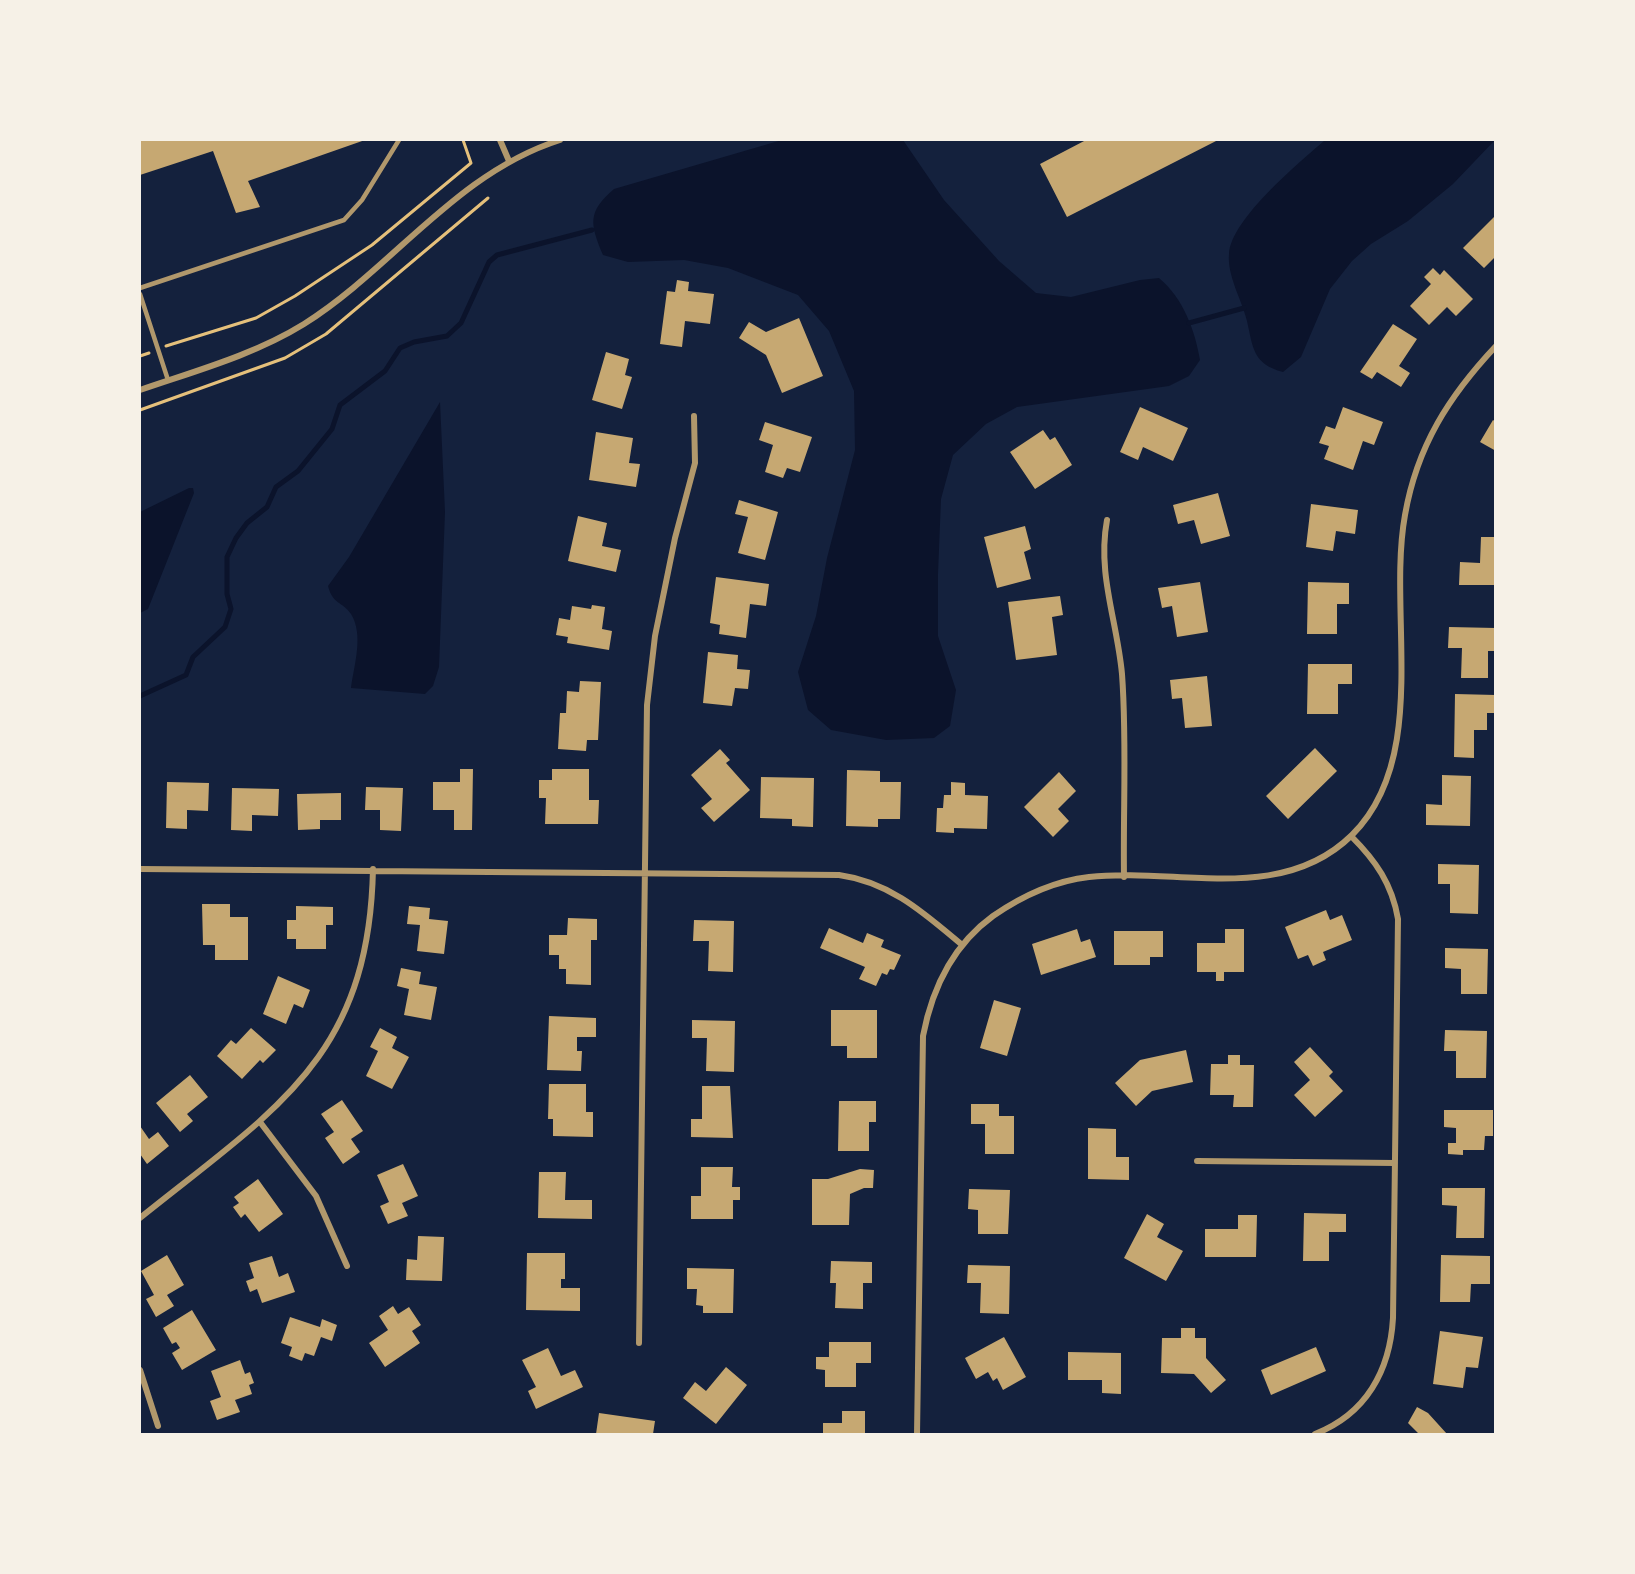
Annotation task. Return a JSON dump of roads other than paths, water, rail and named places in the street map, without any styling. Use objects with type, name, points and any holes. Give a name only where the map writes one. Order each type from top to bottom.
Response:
[{"type":"street","points":[[500,140],[508,161]]},
{"type":"street","points":[[140,390],[256,349],[304,324],[368,275],[465,190],[508,161],[560,140]]},
{"type":"street","points":[[917,1434],[923,1036],[930,1004],[961,944],[1007,906],[1048,886],[1090,877],[1260,877],[1302,866],[1352,836],[1365,820],[1381,793],[1390,771],[1397,742],[1401,549],[1405,514],[1414,476],[1428,441],[1448,404],[1463,381],[1496,346]]},
{"type":"street","points":[[639,1343],[647,705],[656,636],[675,538],[695,462],[694,416]]},
{"type":"street","points":[[1107,520],[1103,564],[1119,647],[1123,696],[1124,877]]},
{"type":"street","points":[[1315,1434],[1342,1420],[1364,1401],[1377,1383],[1387,1360],[1393,1318],[1398,919],[1395,902],[1384,876],[1352,836]]},
{"type":"street","points":[[140,869],[373,869],[849,876],[872,882],[907,900],[961,944]]},
{"type":"street","points":[[140,1218],[260,1122],[300,1083],[340,1024],[365,952],[373,869]]},
{"type":"street","points":[[260,1122],[316,1196],[347,1266]]},
{"type":"street","points":[[1197,1161],[1395,1163]]},
{"type":"street","points":[[140,1370],[158,1426]]},
{"type":"lane","points":[[140,288],[344,220],[362,200],[399,140]]},
{"type":"lane","points":[[140,294],[168,380]]},
{"type":"water","points":[[782,140],[903,140],[944,200],[999,261],[1036,293],[1071,297],[1140,280],[1159,278],[1175,295],[1187,315],[1198,349],[1200,360],[1189,376],[1169,386],[1017,407],[986,424],[953,455],[941,499],[938,636],[956,690],[950,726],[934,738],[886,740],[831,730],[808,710],[798,672],[816,616],[827,558],[855,450],[854,391],[829,331],[798,295],[728,268],[684,260],[628,262],[603,255],[595,235],[595,212],[605,197],[614,189]]},
{"type":"water","points":[[1325,140],[1495,140],[1453,184],[1408,221],[1371,244],[1352,261],[1330,289],[1301,357],[1283,372],[1273,369],[1256,354],[1245,313],[1232,279],[1229,254],[1241,225],[1253,209],[1268,192]]},
{"type":"water","points":[[440,402],[445,512],[439,667],[433,686],[425,694],[351,688],[358,641],[355,622],[348,610],[332,597],[328,586],[349,557]]},
{"type":"water","points":[[193,488],[194,493],[148,609],[140,613],[140,512]]},
{"type":"waterway","points":[[140,696],[186,675],[193,657],[225,627],[231,609],[227,594],[227,557],[236,538],[247,523],[267,507],[276,487],[298,471],[332,429],[340,405],[385,371],[400,348],[414,342],[447,336],[461,323],[489,262],[497,255],[592,230]]},
{"type":"waterway","points":[[1189,323],[1244,308]]}]
